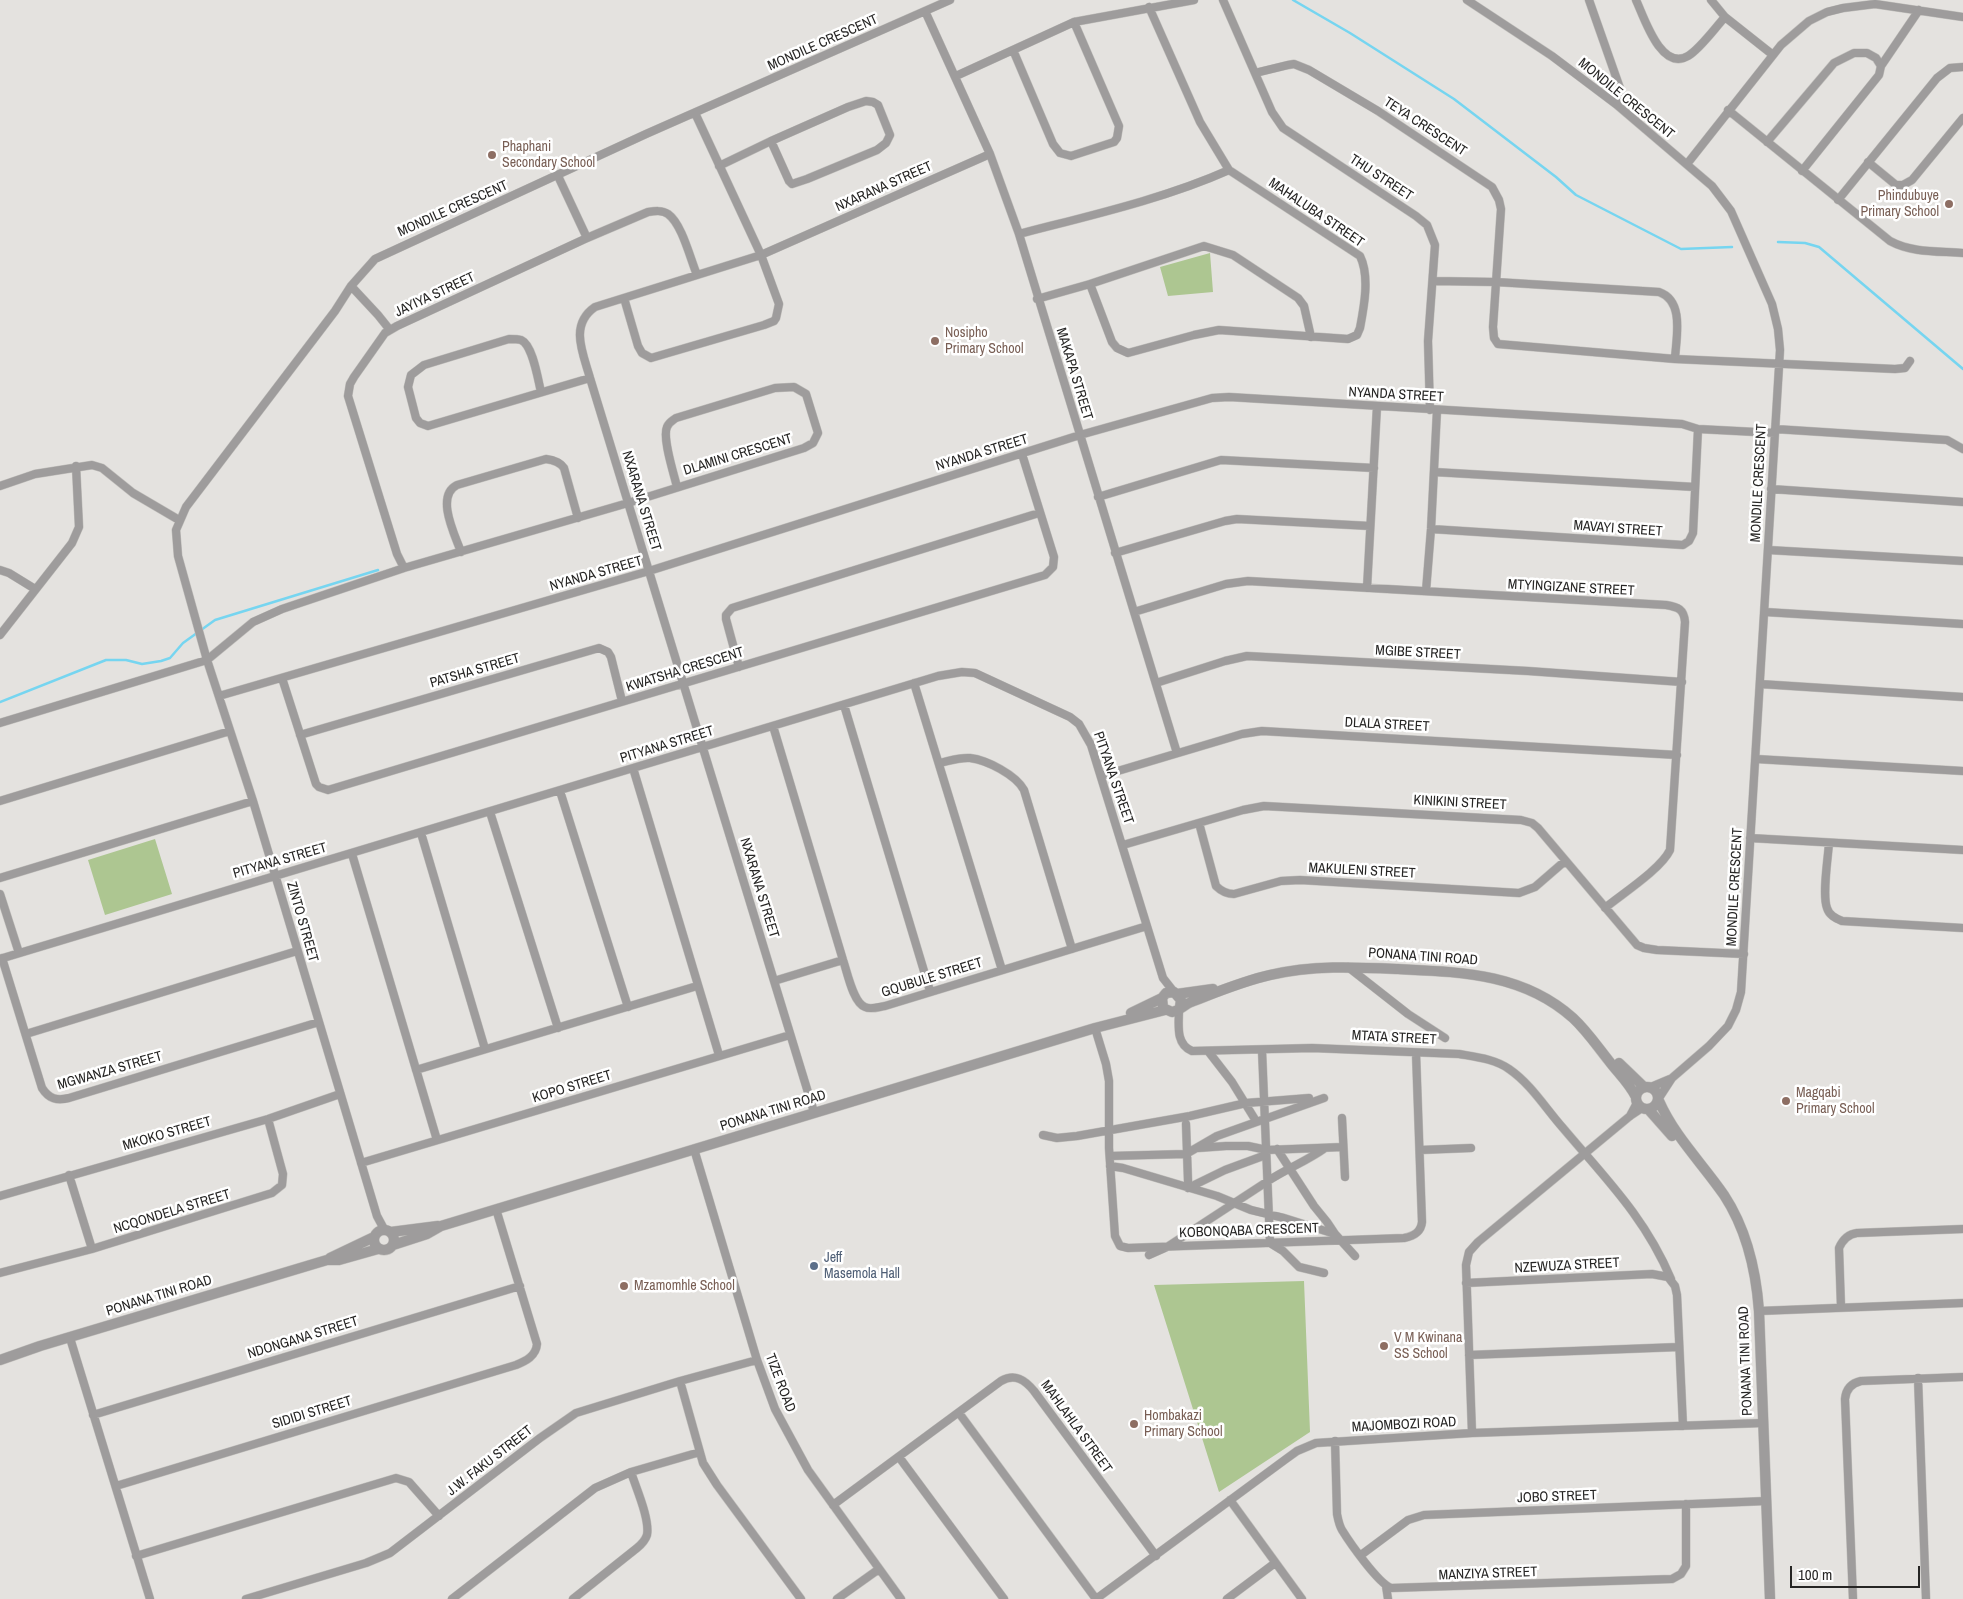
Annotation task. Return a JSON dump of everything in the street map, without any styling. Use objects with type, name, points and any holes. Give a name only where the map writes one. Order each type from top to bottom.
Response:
[{"type":"street","name":"MONDILE CRESCENT","points":[[179,520],[186,507],[335,311],[351,286],[374,259],[695,113],[950,0]]},
{"type":"street","points":[[956,76],[1074,22],[1194,0]]},
{"type":"street","name":"THU STREET","points":[[1223,0],[1276,119],[1288,132],[1411,212],[1427,225],[1435,245],[1428,341],[1433,410],[1434,472],[1432,530],[1426,592]]},
{"type":"street","name":"MONDILE CRESCENT","points":[[1467,0],[1534,43],[1617,105],[1712,186],[1731,210],[1772,304],[1779,339],[1765,612],[1741,992],[1736,1010],[1728,1026],[1709,1046],[1672,1078],[1659,1100]]},
{"type":"street","points":[[1589,0],[1621,91],[1617,105]]},
{"type":"street","points":[[1636,0],[1655,41],[1666,55],[1676,59],[1690,55],[1725,17]]},
{"type":"street","points":[[1711,0],[1725,17],[1773,55]]},
{"type":"street","points":[[1687,164],[1781,45],[1801,27],[1827,12],[1851,6],[1875,4],[1963,17]]},
{"type":"street","name":"MAHALUBA STREET","points":[[1090,284],[1112,342],[1117,348],[1128,353],[1194,334],[1219,330],[1348,338],[1357,335],[1360,328],[1365,276],[1364,263],[1360,256],[1229,170],[1200,122],[1149,7]]},
{"type":"street","points":[[1802,171],[1876,80],[1881,66],[1919,10]]},
{"type":"street","name":"MAKAPA STREET","points":[[925,11],[990,154],[1019,234],[1037,299],[1177,753]]},
{"type":"street","points":[[1013,50],[1053,144],[1060,153],[1071,156],[1114,142],[1117,138],[1119,126],[1074,22]]},
{"type":"street","points":[[1768,142],[1834,63],[1854,53],[1867,53],[1876,58],[1881,66]]},
{"type":"street","name":"TEYA CRESCENT","points":[[1255,73],[1288,65],[1300,66],[1309,70],[1378,111],[1487,183],[1496,194],[1501,209],[1493,332],[1495,341],[1498,344],[1675,359],[1779,364],[1895,369],[1905,368],[1910,362]]},
{"type":"street","points":[[1838,200],[1937,78],[1950,68],[1963,67]]},
{"type":"street","points":[[719,166],[771,141],[866,101],[878,105],[890,135],[886,143],[876,150],[792,184],[782,168],[771,141]]},
{"type":"street","points":[[1728,110],[1838,200],[1898,245],[1915,250],[1963,253]]},
{"type":"street","points":[[624,298],[638,346],[642,353],[651,358],[764,326],[776,318],[779,304],[761,255],[695,113]]},
{"type":"street","points":[[1868,162],[1896,185],[1907,184],[1963,118]]},
{"type":"street","name":"NXARANA STREET","points":[[814,1112],[590,378],[579,337],[580,325],[585,316],[595,307],[761,255],[990,154]]},
{"type":"street","points":[[1019,234],[1109,210],[1209,179],[1229,170]]},
{"type":"street","points":[[558,176],[587,238]]},
{"type":"street","name":"JAYIYA STREET","points":[[404,568],[396,554],[348,396],[350,384],[385,333],[587,238],[648,212],[667,213],[677,224],[697,275]]},
{"type":"street","points":[[1037,299],[1090,284],[1190,249],[1204,246],[1233,256],[1298,298],[1304,306],[1311,337]]},
{"type":"street","points":[[1433,281],[1496,282],[1648,290],[1664,294],[1673,302],[1677,314],[1675,359]]},
{"type":"street","points":[[351,286],[390,330]]},
{"type":"street","points":[[541,392],[529,348],[522,340],[509,339],[417,368],[411,375],[408,384],[416,418],[424,426],[432,426],[590,378]]},
{"type":"street","name":"DLAMINI CRESCENT","points":[[628,503],[804,448],[813,443],[817,437],[817,427],[806,394],[794,387],[775,388],[676,418],[670,422],[667,426],[666,436],[677,487]]},
{"type":"street","name":"NYANDA STREET","points":[[219,696],[649,571],[1080,435],[1221,397],[1682,424],[1698,428],[1937,439],[1953,442],[1963,449]]},
{"type":"street","points":[[1367,588],[1377,406]]},
{"type":"street","name":"MAVAYI STREET","points":[[1432,530],[1683,545],[1689,542],[1692,533],[1698,428]]},
{"type":"street","name":"KWATSHA CRESCENT","points":[[282,678],[316,784],[328,790],[1045,575],[1051,571],[1054,562],[1022,454]]},
{"type":"street","points":[[460,552],[446,509],[448,493],[457,485],[546,459],[562,464],[578,518]]},
{"type":"street","points":[[1098,497],[1221,460],[1374,468]]},
{"type":"street","points":[[0,486],[35,474],[76,466],[92,465],[102,468],[133,493],[179,520]]},
{"type":"street","points":[[0,635],[72,543],[79,527],[76,466]]},
{"type":"street","points":[[1434,472],[1695,487]]},
{"type":"street","points":[[1771,489],[1963,502]]},
{"type":"street","points":[[0,723],[207,660],[243,629],[265,615],[404,568],[628,503]]},
{"type":"street","points":[[739,667],[726,615],[730,610],[740,605],[1039,513]]},
{"type":"street","points":[[1115,553],[1224,521],[1237,519],[1370,526]]},
{"type":"street","name":"ZINTO STREET","points":[[179,520],[176,530],[178,556],[207,660],[253,801],[382,1233]]},
{"type":"street","points":[[1768,550],[1963,561]]},
{"type":"street","points":[[0,570],[9,572],[35,589]]},
{"type":"street","name":"MTYINGIZANE STREET","points":[[1134,612],[1219,586],[1242,581],[1675,607],[1682,610],[1685,622],[1670,850],[1665,859],[1605,908]]},
{"type":"street","points":[[1765,612],[1963,624]]},
{"type":"street","name":"PATSHA STREET","points":[[300,735],[599,648],[608,652],[611,657],[622,701]]},
{"type":"street","name":"MGIBE STREET","points":[[1156,683],[1247,656],[1528,671],[1682,682]]},
{"type":"street","name":"PITYANA STREET","points":[[1,959],[914,683],[950,673],[975,673],[1060,712],[1079,724],[1085,732],[1091,745],[1123,845],[1163,978],[1163,997]]},
{"type":"street","points":[[914,683],[1002,970]]},
{"type":"street","points":[[1760,684],[1963,697]]},
{"type":"street","points":[[844,705],[930,991]]},
{"type":"street","name":"GQUBULE STREET","points":[[772,726],[843,960],[858,1002],[867,1008],[885,1006],[1147,926]]},
{"type":"street","points":[[0,801],[230,731]]},
{"type":"street","name":"DLALA STREET","points":[[1101,776],[1242,734],[1262,731],[1677,755]]},
{"type":"street","points":[[939,763],[963,758],[976,760],[1008,774],[1020,782],[1072,949]]},
{"type":"street","points":[[1756,759],[1963,771]]},
{"type":"street","points":[[633,768],[719,1055]]},
{"type":"street","points":[[560,791],[628,1007]]},
{"type":"street","points":[[0,878],[253,801]]},
{"type":"street","name":"KINIKINI STREET","points":[[1123,845],[1253,807],[1277,805],[1527,821],[1538,828],[1632,940],[1644,948],[1744,954]]},
{"type":"street","points":[[490,812],[558,1028]]},
{"type":"street","name":"MAKULENI STREET","points":[[1199,823],[1216,886],[1229,894],[1281,881],[1300,880],[1519,893],[1534,888],[1566,861]]},
{"type":"street","points":[[421,833],[485,1049]]},
{"type":"street","points":[[1750,838],[1963,850]]},
{"type":"street","points":[[1829,843],[1825,897],[1826,908],[1832,916],[1842,921],[1963,928]]},
{"type":"street","points":[[352,854],[437,1140]]},
{"type":"street","points":[[0,894],[18,953]]},
{"type":"street","points":[[26,1034],[297,951]]},
{"type":"street","name":"MGWANZA STREET","points":[[1,959],[42,1088],[46,1094],[56,1100],[69,1098],[319,1022]]},
{"type":"street","points":[[774,981],[843,960]]},
{"type":"street","points":[[1346,966],[1408,1014],[1445,1038]]},
{"type":"street","name":"PONANA TINI ROAD","points":[[1180,1008],[1225,988],[1268,975],[1301,968],[1346,966],[1484,975],[1502,980],[1541,996],[1565,1012],[1599,1046],[1648,1087],[1656,1091],[1664,1115],[1724,1196],[1737,1219],[1754,1264],[1759,1311],[1770,1599]]},
{"type":"street","name":"PITYANA STREET","points":[[1163,978],[1176,993]]},
{"type":"street","points":[[416,1070],[697,986]]},
{"type":"street","name":"PONANA TINI ROAD","points":[[1176,993],[1225,988]]},
{"type":"street","points":[[1177,1026],[1180,1008],[1181,1000],[1176,993],[1166,994],[1163,997],[1162,1005],[1167,1011],[1172,1012],[1180,1008]]},
{"type":"street","name":"PONANA TINI ROAD","points":[[1112,1023],[1163,997]]},
{"type":"street","name":"PONANA TINI ROAD","points":[[0,1360],[327,1260],[382,1233],[441,1226],[1112,1023],[1167,1011]]},
{"type":"street","name":"MTATA STREET","points":[[1167,1011],[1177,1026],[1185,1047],[1192,1051],[1330,1048],[1459,1054],[1479,1058],[1508,1068],[1528,1087],[1630,1206],[1652,1240],[1671,1279]]},
{"type":"street","name":"KOBONQABA CRESCENT","points":[[1096,1028],[1108,1071],[1110,1166],[1114,1233],[1118,1244],[1123,1248],[1270,1243],[1337,1237],[1404,1238],[1419,1232],[1422,1222],[1416,1053]]},
{"type":"street","name":"KOPO STREET","points":[[361,1163],[790,1035]]},
{"type":"street","name":"PONANA TINI ROAD","points":[[1599,1046],[1629,1084],[1641,1105],[1669,1134],[1683,1143]]},
{"type":"street","points":[[1262,1050],[1270,1243],[1299,1267],[1324,1273]]},
{"type":"street","points":[[1208,1051],[1246,1103],[1256,1121]]},
{"type":"street","name":"MONDILE CRESCENT","points":[[1648,1087],[1672,1078]]},
{"type":"street","points":[[1641,1105],[1637,1093],[1648,1087]]},
{"type":"street","name":"MKOKO STREET","points":[[0,1196],[268,1119],[340,1094]]},
{"type":"street","points":[[1042,1135],[1057,1138],[1190,1116],[1246,1103],[1309,1098]]},
{"type":"street","points":[[1190,1151],[1217,1136],[1324,1098]]},
{"type":"street","points":[[1641,1105],[1655,1107],[1659,1100]]},
{"type":"street","points":[[1472,1433],[1466,1258],[1472,1247],[1641,1105]]},
{"type":"street","points":[[1342,1118],[1345,1177]]},
{"type":"street","name":"NCQONDELA STREET","points":[[0,1273],[92,1249],[272,1193],[282,1185],[283,1174],[268,1119]]},
{"type":"street","points":[[1186,1124],[1190,1151],[1187,1186]]},
{"type":"street","points":[[1110,1156],[1190,1151],[1226,1146],[1248,1146],[1267,1151],[1343,1147]]},
{"type":"street","points":[[1150,1255],[1289,1168],[1325,1148]]},
{"type":"street","points":[[1420,1150],[1470,1148]]},
{"type":"street","name":"TIZE ROAD","points":[[694,1149],[757,1360],[775,1409],[808,1470],[901,1599]]},
{"type":"street","points":[[1277,1149],[1337,1237],[1355,1256]]},
{"type":"street","points":[[1187,1186],[1263,1156],[1267,1151]]},
{"type":"street","points":[[1110,1166],[1187,1186],[1251,1210],[1337,1237]]},
{"type":"street","points":[[69,1175],[92,1249]]},
{"type":"street","name":"SIDIDI STREET","points":[[116,1486],[516,1364],[534,1354],[537,1344],[496,1209]]},
{"type":"street","name":"PONANA TINI ROAD","points":[[392,1246],[427,1234],[441,1226]]},
{"type":"street","points":[[1841,1307],[1840,1248],[1841,1243],[1848,1236],[1858,1233],[1963,1229]]},
{"type":"street","points":[[382,1233],[394,1238],[392,1246],[388,1250],[378,1249],[374,1242],[382,1233]]},
{"type":"street","name":"PONANA TINI ROAD","points":[[327,1260],[339,1260],[378,1249]]},
{"type":"street","name":"NZEWUZA STREET","points":[[1466,1283],[1652,1274],[1671,1279]]},
{"type":"street","points":[[1671,1279],[1676,1286],[1677,1294],[1683,1426]]},
{"type":"street","name":"NDONGANA STREET","points":[[94,1414],[520,1286]]},
{"type":"street","points":[[1759,1311],[1963,1303]]},
{"type":"street","points":[[70,1338],[150,1599]]},
{"type":"street","points":[[1469,1355],[1679,1347]]},
{"type":"street","name":"J.W. FAKU STREET","points":[[246,1599],[267,1596],[379,1558],[398,1549],[567,1418],[588,1409],[757,1360]]},
{"type":"street","name":"MAHLAHLA STREET","points":[[833,1505],[1005,1379],[1014,1377],[1027,1382],[1156,1556]]},
{"type":"street","points":[[1853,1599],[1845,1394],[1850,1386],[1857,1382],[1963,1377]]},
{"type":"street","points":[[1918,1378],[1926,1599]]},
{"type":"street","points":[[680,1381],[700,1452],[709,1473],[801,1599]]},
{"type":"street","points":[[958,1413],[1096,1599]]},
{"type":"street","name":"MAJOMBOZI ROAD","points":[[1096,1599],[1298,1451],[1316,1443],[1472,1433],[1763,1423]]},
{"type":"street","points":[[1335,1441],[1339,1520],[1342,1530],[1377,1577],[1386,1586],[1388,1599]]},
{"type":"street","points":[[452,1599],[595,1488],[631,1472],[700,1452]]},
{"type":"street","points":[[899,1457],[1004,1599]]},
{"type":"street","points":[[579,1597],[637,1548],[646,1538],[647,1528],[631,1472]]},
{"type":"street","points":[[136,1556],[396,1478],[409,1482],[439,1516]]},
{"type":"street","points":[[1230,1500],[1302,1599]]},
{"type":"street","name":"JOBO STREET","points":[[1361,1555],[1408,1520],[1424,1514],[1766,1501]]},
{"type":"street","name":"MANZIYA STREET","points":[[1386,1586],[1403,1589],[1672,1579],[1681,1574],[1687,1561],[1686,1504]]},
{"type":"street","points":[[1227,1599],[1275,1563]]},
{"type":"street","points":[[837,1599],[879,1569]]},
{"type":"green space","points":[[1210,253],[1213,292],[1168,296],[1160,267]]},
{"type":"green space","points":[[155,839],[172,894],[105,915],[88,860]]},
{"type":"green space","points":[[1304,1281],[1310,1432],[1219,1492],[1154,1285]]},
{"type":"waterway","points":[[1293,0],[1350,33],[1454,99],[1556,177],[1576,195],[1681,249],[1732,247]]},
{"type":"waterway","points":[[1778,242],[1805,243],[1819,247],[1963,369]]},
{"type":"waterway","points":[[0,702],[106,660],[126,660],[142,664],[170,658],[183,643],[215,620],[378,570]]},
{"type":"place","name":"Phaphani Secondary School","points":[[492,155]]},
{"type":"place","name":"Phindubuye Primary School","points":[[1949,204]]},
{"type":"place","name":"Nosipho Primary School","points":[[935,341]]},
{"type":"place","name":"Magqabi Primary School","points":[[1786,1101]]},
{"type":"place","name":"Jeff Masemola Hall","points":[[814,1266]]},
{"type":"place","name":"Mzamomhle School","points":[[624,1286]]},
{"type":"place","name":"V M Kwinana SS School","points":[[1384,1346]]},
{"type":"place","name":"Hombakazi Primary School","points":[[1134,1424]]}]
